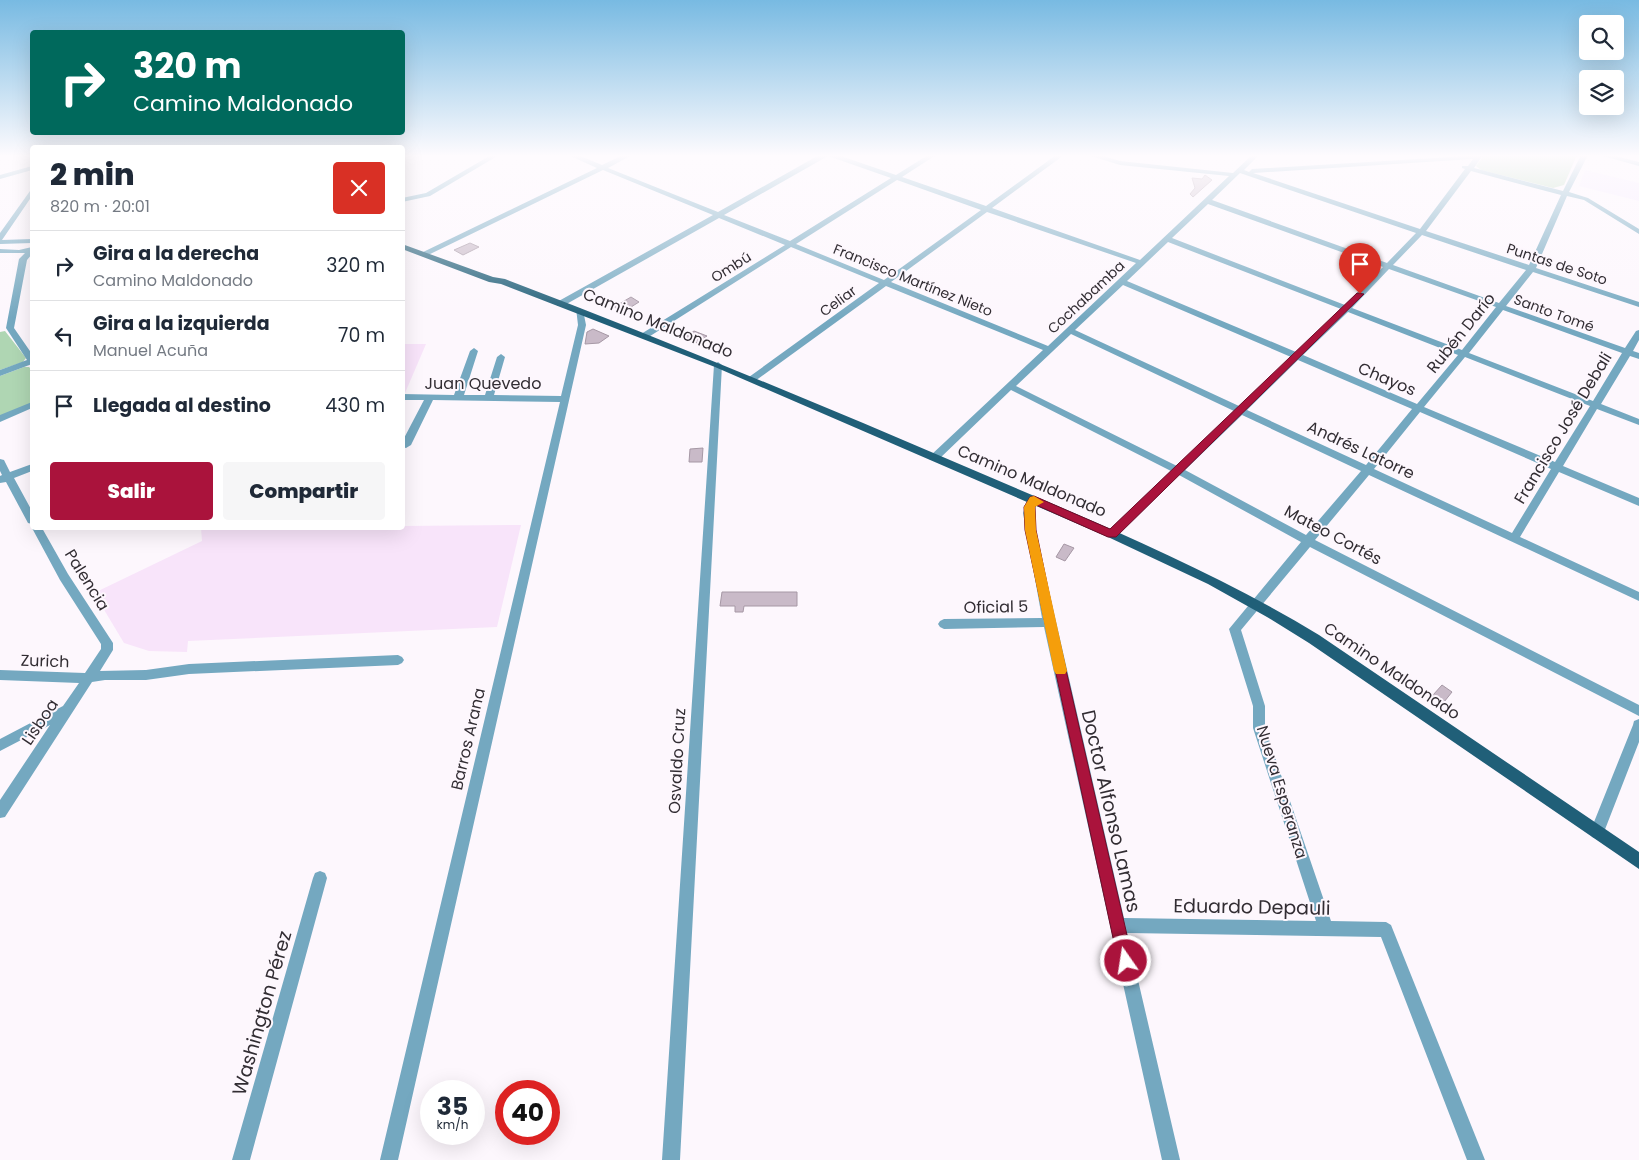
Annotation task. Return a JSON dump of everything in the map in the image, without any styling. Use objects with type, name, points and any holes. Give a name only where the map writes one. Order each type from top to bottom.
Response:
[{"type":"main road","name":"Camino Maldonado","points":[[405,242],[492,280],[502,281],[718,365],[1034,500],[1180,565],[1256,604],[1314,639],[1639,861]]},
{"type":"main road","name":"Camino Maldonado","points":[[405,247],[426,252]]},
{"type":"street","points":[[0,238],[20,209]]},
{"type":"street","points":[[426,252],[515,209]]},
{"type":"street","name":"Francisco Martínez Nieto","points":[[703,209],[1050,350]]},
{"type":"street","points":[[560,304],[729,209]]},
{"type":"street","name":"Ombú","points":[[644,336],[846,209]]},
{"type":"street","points":[[987,209],[1143,263]]},
{"type":"street","name":"Celiar","points":[[752,380],[987,209]]},
{"type":"street","name":"Cochabamba","points":[[934,458],[1199,209]]},
{"type":"street","name":"Santo Tomé","points":[[1227,209],[1639,356]]},
{"type":"street","name":"Puntas de Soto","points":[[1350,209],[1639,305]]},
{"type":"street","points":[[1112,534],[1346,308],[1421,232],[1439,209]]},
{"type":"street","name":"Rubén Darío","points":[[1256,604],[1502,307],[1531,269],[1558,209]]},
{"type":"street","points":[[1601,209],[1639,232]]},
{"type":"street","points":[[1168,239],[1639,422]]},
{"type":"street","points":[[0,242],[30,241]]},
{"type":"street","points":[[0,251],[11,252],[30,249]]},
{"type":"street","points":[[30,251],[23,259],[11,326],[12,332],[30,357]]},
{"type":"street","points":[[11,252],[23,259]]},
{"type":"street","name":"Chayos","points":[[1123,282],[1639,502]]},
{"type":"street","name":"Barros Arana","points":[[389,1160],[582,325],[579,310]]},
{"type":"street","points":[[582,325],[592,320],[602,319]]},
{"type":"street","points":[[0,330],[11,326]]},
{"type":"street","name":"Andrés Latorre","points":[[1071,331],[1639,597]]},
{"type":"street","name":"Francisco José Debali","points":[[1514,538],[1639,333]]},
{"type":"street","points":[[458,398],[474,351]]},
{"type":"street","points":[[489,398],[501,357]]},
{"type":"street","points":[[0,373],[30,361]]},
{"type":"street","name":"Osvaldo Cruz","points":[[670,1160],[718,365]]},
{"type":"street","name":"Mateo Cortés","points":[[1012,386],[1639,711]]},
{"type":"street","name":"Juan Quevedo","points":[[405,397],[564,399]]},
{"type":"street","points":[[406,445],[430,398]]},
{"type":"street","points":[[0,419],[30,406]]},
{"type":"street","points":[[0,462],[4,479],[30,517]]},
{"type":"street","points":[[4,479],[30,468]]},
{"type":"street","name":"Doctor Alfonso Lamas","points":[[1034,500],[1028,513],[1030,530],[1049,622],[1172,1160]]},
{"type":"street","name":"Palencia","points":[[38,530],[64,577],[107,643],[107,650]]},
{"type":"street","name":"Nueva Esperanza","points":[[1256,604],[1236,626],[1234,632],[1259,706],[1259,728],[1326,929]]},
{"type":"street","name":"Oficial 5","points":[[944,624],[1049,622]]},
{"type":"street","name":"Lisboa","points":[[0,812],[107,650]]},
{"type":"street","name":"Zurich","points":[[0,675],[88,678],[105,675],[146,675],[189,669],[398,660]]},
{"type":"street","points":[[0,745],[68,710]]},
{"type":"street","points":[[1597,832],[1639,725]]},
{"type":"street","name":"Washington Pérez","points":[[241,1160],[320,878]]},
{"type":"street","name":"Eduardo Depauli","points":[[1117,925],[1386,930],[1476,1160]]},
{"type":"shaded area","points":[[405,344],[426,344],[405,393]]},
{"type":"shaded area","points":[[521,525],[497,627],[188,641],[187,652],[149,651],[124,643],[94,593],[202,541],[201,530],[405,530],[405,526]]},
{"type":"green space","points":[[5,331],[26,358],[23,362],[0,370],[0,332]]},
{"type":"green space","points":[[29,367],[30,405],[0,417],[0,376]]},
{"type":"building","points":[[470,243],[479,247],[463,255],[454,250]]},
{"type":"building","points":[[631,297],[639,302],[623,312],[614,307]]},
{"type":"building","points":[[593,329],[609,336],[599,343],[585,344],[587,332]]},
{"type":"building","points":[[694,331],[707,336],[697,343],[685,337]]},
{"type":"building","points":[[703,448],[702,462],[689,462],[690,449]]},
{"type":"building","points":[[1064,544],[1074,548],[1065,561],[1056,557]]},
{"type":"building","points":[[722,592],[797,592],[797,606],[744,606],[743,612],[735,612],[735,606],[720,606]]},
{"type":"building","points":[[1442,685],[1452,692],[1444,702],[1433,695]]},
{"type":"slow traffic","points":[[1038,502],[1034,500],[1028,513],[1030,530],[1060,671]]},
{"type":"route","points":[[1126,961],[1049,622],[1030,530],[1028,513],[1030,507],[1034,500],[1112,534],[1360,294]]}]
